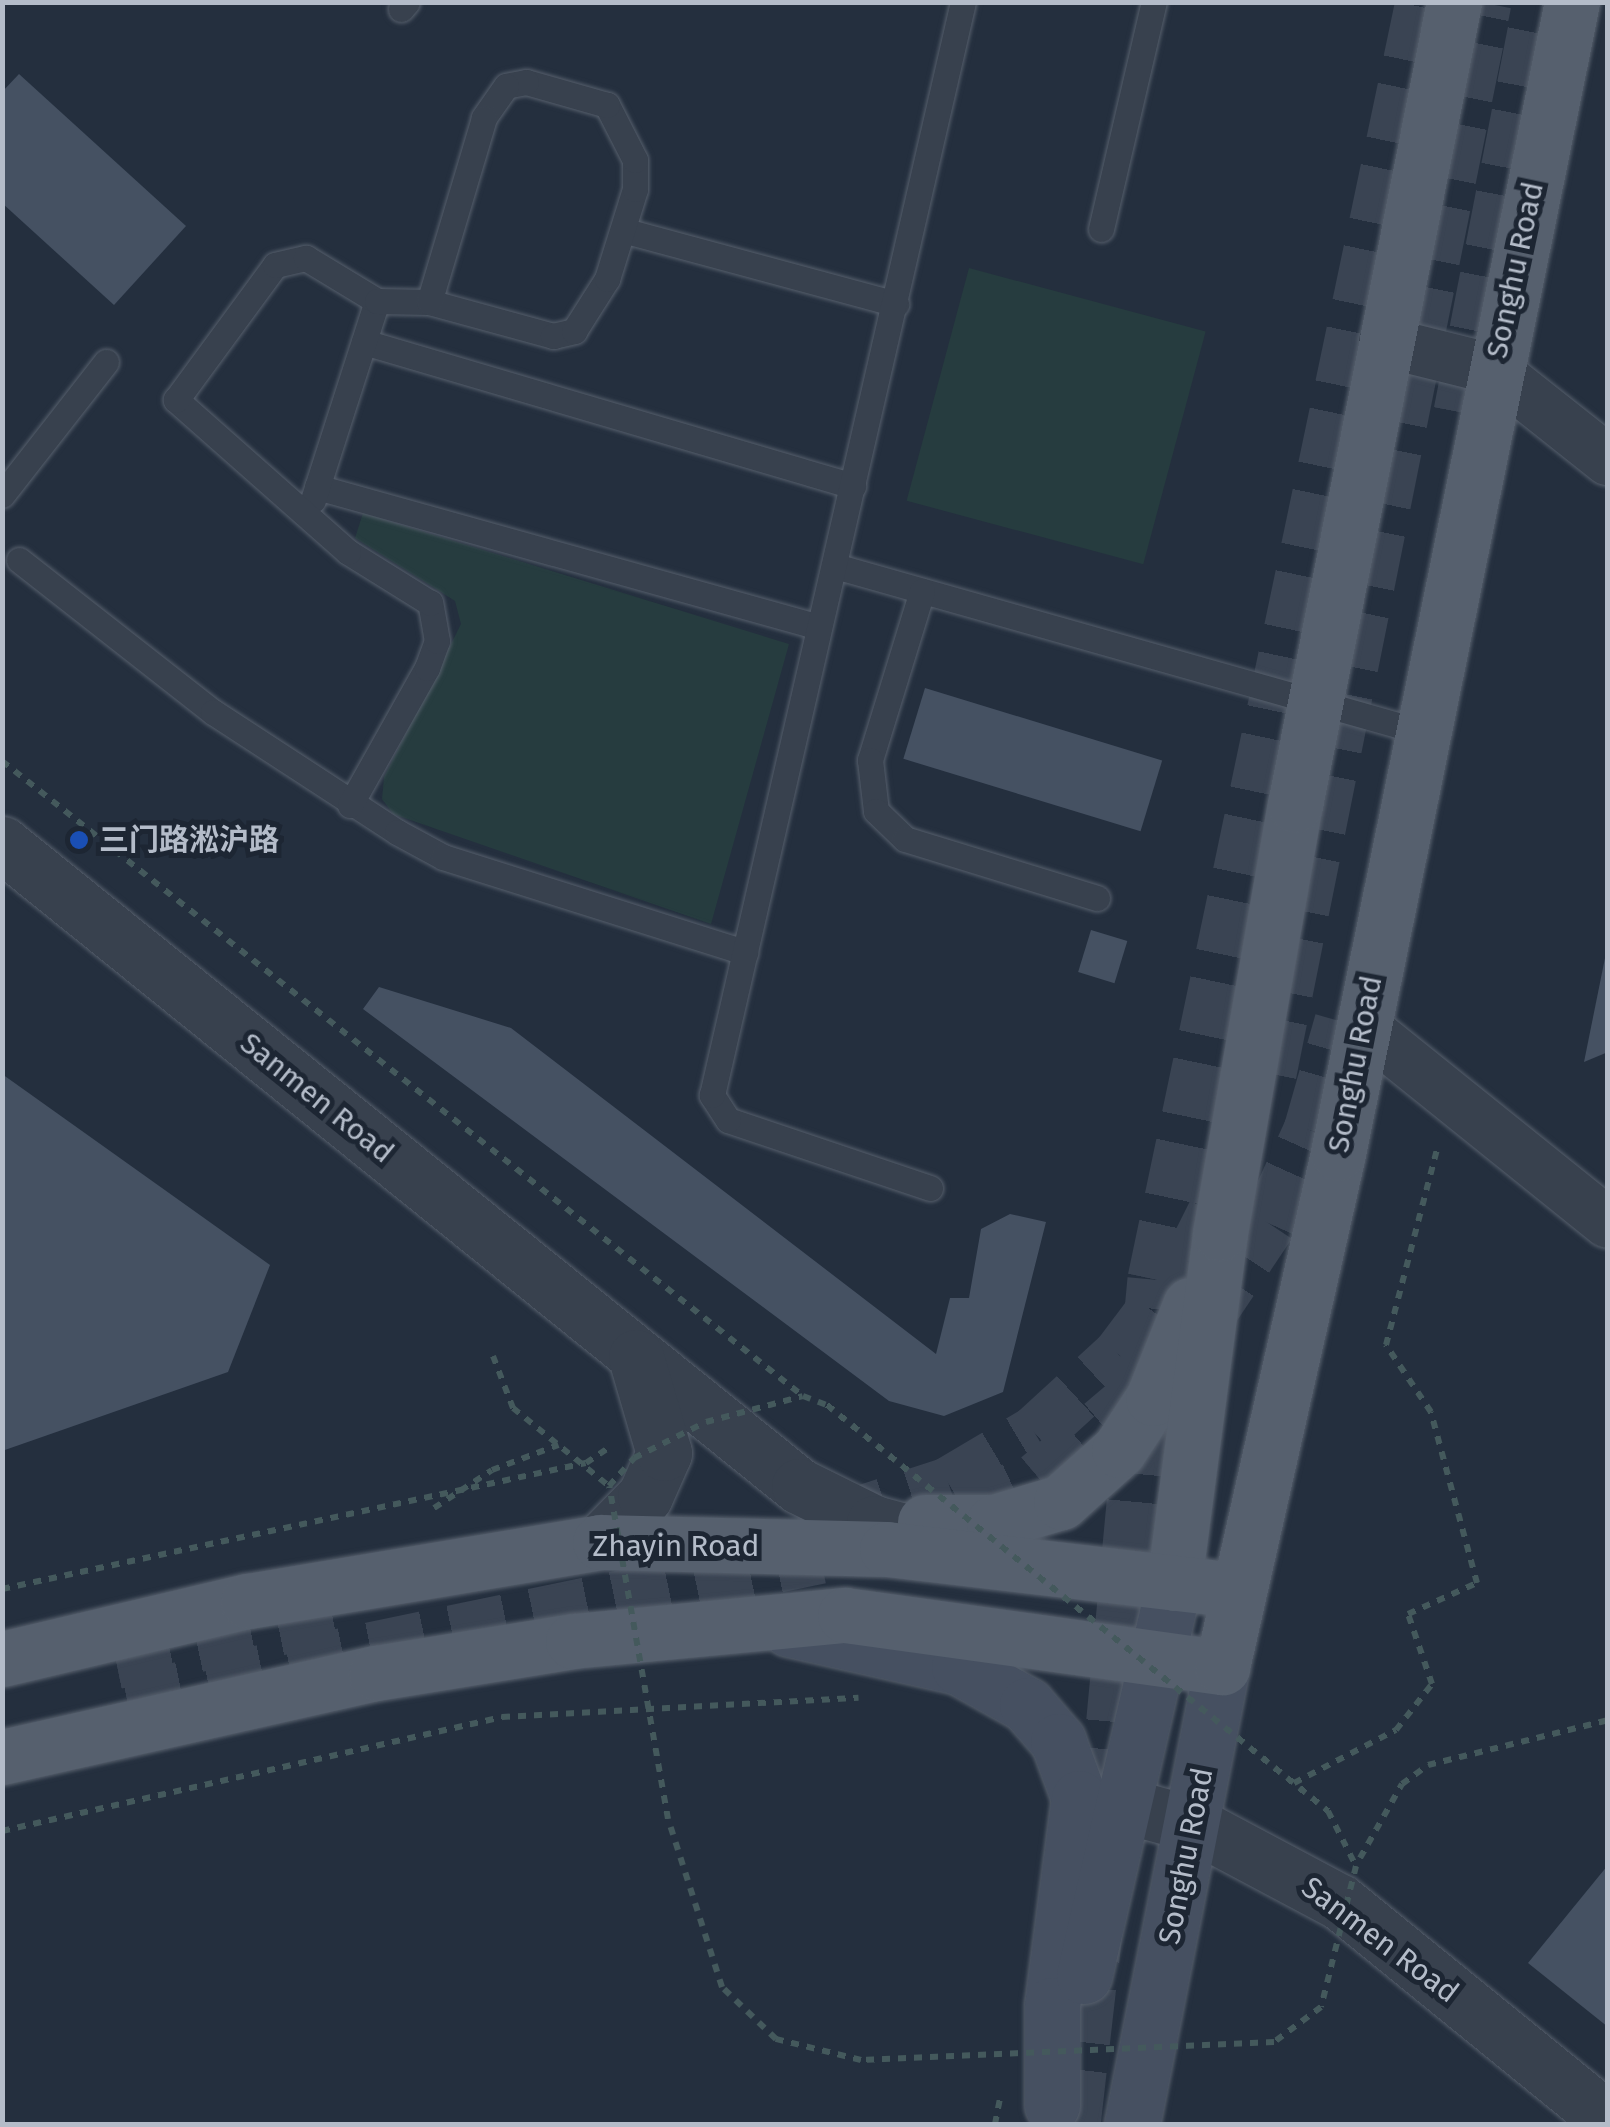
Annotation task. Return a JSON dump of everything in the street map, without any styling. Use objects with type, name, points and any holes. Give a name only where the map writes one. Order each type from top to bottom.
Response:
[{"type":"main road","points":[[1034,2106],[1126,1806],[1160,1659],[1174,1583],[1220,1233],[1384,342],[1454,2]]},
{"type":"main road","name":"Songhu Road","points":[[1132,2124],[1222,1667],[1363,1026],[1493,369],[1572,2]]},
{"type":"main road","points":[[720,1542],[802,1524],[994,1522],[1061,1502],[1119,1450],[1153,1398],[1220,1233]]},
{"type":"main road","name":"Zhayin Road","points":[[2,1659],[248,1601],[600,1542],[720,1542],[1005,1559],[1239,1590]]},
{"type":"main road","points":[[2,1757],[376,1673],[757,1622],[845,1615],[956,1624],[1222,1667]]},
{"type":"main road","points":[[757,1622],[959,1667],[1026,1704],[1058,1741],[1078,1798],[1052,2005],[1034,2106]]},
{"type":"main road","points":[[2,1688],[121,1681],[2,1731]]},
{"type":"street","points":[[1384,342],[1493,369],[1608,460]]},
{"type":"street","name":"Sanmen Road","points":[[2,844],[639,1364],[799,1486],[874,1523],[1005,1559]]},
{"type":"street","points":[[1363,1026],[1608,1222]]},
{"type":"street","points":[[600,1542],[645,1496],[664,1453],[639,1364]]},
{"type":"street","name":"Sanmen Road","points":[[1126,1806],[1194,1824],[1340,1902],[1608,2120]]},
{"type":"lane","points":[[930,1188],[716,1108],[745,952],[963,2]]},
{"type":"lane","points":[[1101,229],[1154,2]]},
{"type":"lane","points":[[429,302],[484,118],[506,86],[526,82],[607,105],[634,160],[626,230],[574,331],[554,336],[429,302],[377,301],[306,258],[275,265],[176,400],[186,418],[313,498],[819,626]]},
{"type":"lane","points":[[626,230],[896,304]]},
{"type":"lane","points":[[313,498],[377,301]]},
{"type":"lane","points":[[364,342],[854,486]]},
{"type":"lane","points":[[2,495],[106,362]]},
{"type":"lane","points":[[313,498],[348,552],[430,603],[437,620],[427,668],[350,805]]},
{"type":"lane","points":[[20,560],[214,712],[350,805],[443,857],[745,952]]},
{"type":"lane","points":[[835,566],[1422,732]]},
{"type":"lane","points":[[922,590],[870,760],[876,811],[906,839],[1097,898]]},
{"type":"path","points":[[2,761],[803,1396],[827,1404],[1328,1811],[1356,1866]]},
{"type":"path","points":[[1294,1784],[1396,1730],[1432,1684],[1408,1614],[1476,1582],[1431,1412],[1386,1345],[1451,1096]]},
{"type":"path","points":[[494,1356],[512,1408],[609,1486],[668,1819],[698,1924],[722,1987],[776,2039],[861,2060],[1274,2042],[1321,2007],[1356,1866],[1402,1784],[1428,1765],[1608,1720]]},
{"type":"path","points":[[2,1589],[586,1462],[616,1441],[639,1364]]},
{"type":"path","points":[[609,1486],[634,1458],[706,1422],[803,1396]]},
{"type":"path","points":[[434,1508],[492,1470],[559,1445]]},
{"type":"path","points":[[2,1830],[502,1717],[863,1698]]},
{"type":"path","points":[[1006,2068],[1014,2031]]},
{"type":"path","points":[[995,2124],[1034,2106]]},
{"type":"green space","points":[[969,268],[1206,331],[1143,564],[907,501]]},
{"type":"green space","points":[[363,513],[789,644],[711,924],[393,814],[382,799],[384,777],[461,624],[455,601],[355,538]]},
{"type":"building","points":[[19,74],[186,226],[114,305],[2,203],[2,92]]},
{"type":"building","points":[[925,688],[1162,761],[1141,831],[903,759]]},
{"type":"building","points":[[1091,930],[1127,941],[1114,983],[1078,972]]},
{"type":"building","points":[[1606,953],[1608,1052],[1584,1062]]},
{"type":"building","points":[[379,987],[511,1028],[936,1354],[950,1298],[969,1298],[981,1229],[1010,1214],[1046,1222],[1003,1392],[944,1416],[889,1401],[363,1009]]},
{"type":"building","points":[[2,1074],[270,1265],[228,1372],[2,1451]]},
{"type":"building","points":[[1608,1865],[1608,2027],[1528,1963]]},
{"type":"tunnel","points":[[1106,1804],[1155,1279],[1423,2]]},
{"type":"tunnel","points":[[1269,1073],[1484,2]]},
{"type":"tunnel","points":[[1461,412],[1541,2]]},
{"type":"tunnel","points":[[1200,1326],[1269,1223],[1311,1130],[1342,1021]]},
{"type":"tunnel","points":[[833,1522],[949,1484],[1035,1433],[1120,1355],[1190,1262],[1221,1200]]},
{"type":"tunnel","points":[[964,1512],[1039,1478],[1139,1393]]},
{"type":"tunnel","points":[[127,1700],[820,1556]]},
{"type":"tunnel","points":[[116,1661],[345,1614]]},
{"type":"tunnel","points":[[1073,2124],[1095,1930]]},
{"type":"place","name":"三门路淞沪路","points":[[79,840]]}]
